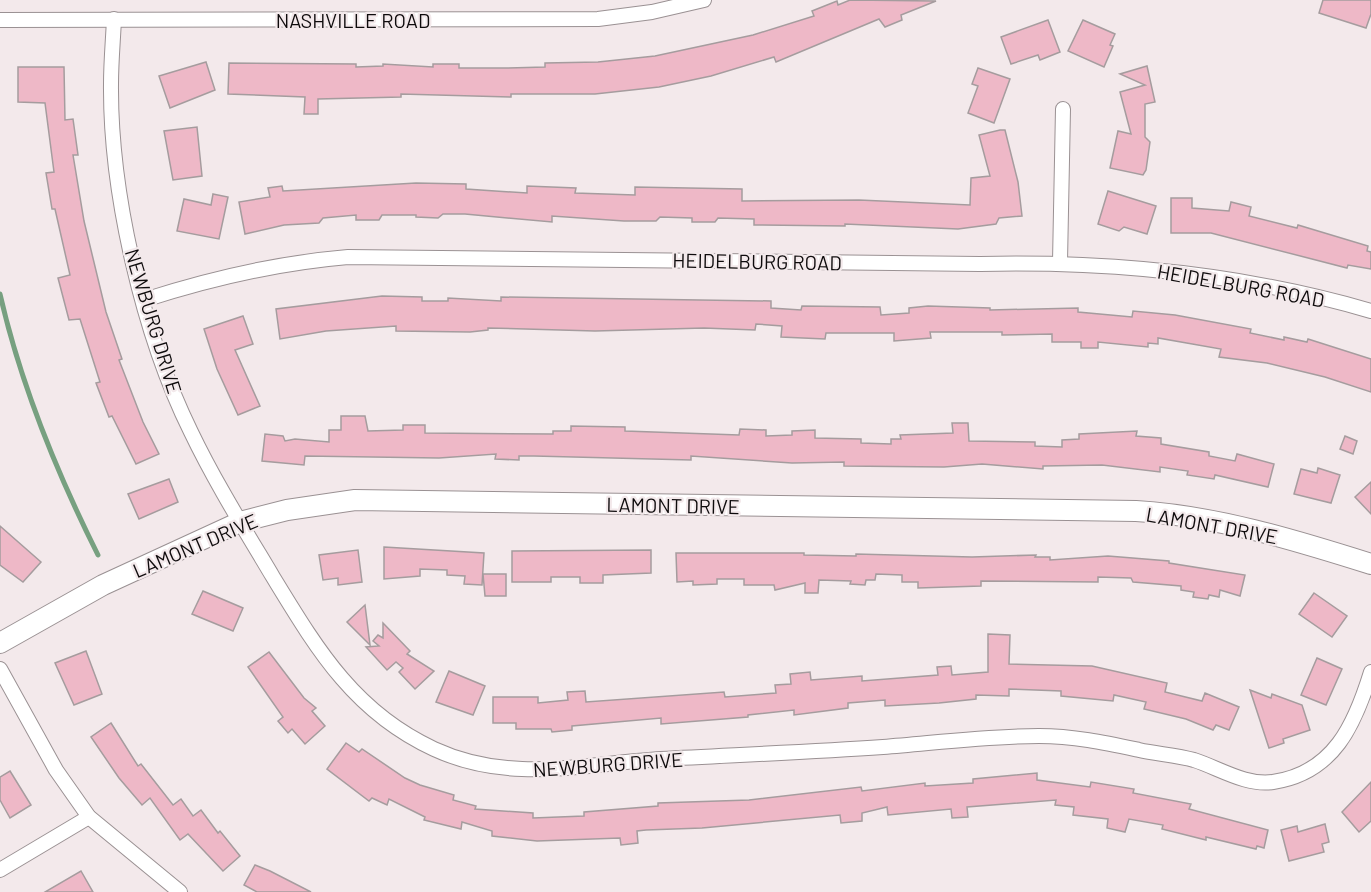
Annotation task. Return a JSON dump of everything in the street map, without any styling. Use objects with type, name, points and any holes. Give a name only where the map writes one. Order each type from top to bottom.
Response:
[{"type":"street","name":"NASHVILLE ROAD","points":[[0,20],[597,20],[652,12],[704,0]]},
{"type":"street","name":"NEWBURG DRIVE","points":[[114,19],[111,85],[115,152],[126,223],[144,300],[175,395],[191,432],[240,522],[316,648],[359,699],[382,718],[433,748],[461,758],[525,771],[564,770],[654,759],[1038,736],[1112,743],[1190,759],[1253,782],[1270,782],[1299,773],[1330,754],[1347,734],[1359,711],[1371,672]]},
{"type":"street","points":[[1060,262],[1063,109]]},
{"type":"street","name":"HEIDELBURG ROAD","points":[[144,300],[212,278],[256,269],[348,257],[980,264],[1060,262],[1132,267],[1227,279],[1371,311]]},
{"type":"street","name":"LAMONT DRIVE","points":[[0,644],[103,585],[240,522],[287,510],[355,500],[1137,511],[1171,514],[1255,531],[1371,564]]},
{"type":"street","points":[[0,669],[57,770],[88,817],[180,892]]},
{"type":"street","points":[[0,870],[88,817]]},
{"type":"building","points":[[850,0],[936,1],[901,15],[902,20],[885,27],[879,19],[776,62],[774,57],[711,76],[659,87],[595,94],[511,94],[511,97],[401,94],[401,97],[318,99],[318,114],[304,114],[305,97],[228,94],[229,63],[356,64],[356,67],[383,66],[383,64],[433,67],[433,64],[459,64],[459,68],[508,68],[545,67],[545,63],[598,62],[655,56],[753,35],[814,16],[812,11],[837,1],[838,5]]},
{"type":"building","points":[[1323,0],[1371,0],[1371,14],[1366,28],[1319,13]]},
{"type":"building","points":[[1048,20],[1060,52],[1040,60],[1038,55],[1011,64],[1001,37]]},
{"type":"building","points":[[1083,20],[1115,34],[1110,45],[1113,46],[1104,67],[1068,51]]},
{"type":"building","points":[[206,62],[215,90],[170,108],[159,76]]},
{"type":"building","points":[[1147,66],[1155,102],[1145,104],[1145,137],[1150,142],[1146,170],[1143,175],[1110,168],[1118,131],[1131,134],[1120,92],[1145,85],[1120,74]]},
{"type":"building","points":[[18,67],[64,67],[65,120],[73,119],[78,155],[73,155],[84,221],[106,312],[122,359],[119,360],[143,422],[159,454],[136,464],[112,416],[109,417],[96,383],[100,382],[80,319],[69,320],[58,278],[70,275],[55,209],[52,209],[46,173],[54,172],[45,103],[18,102]]},
{"type":"building","points":[[978,68],[1010,79],[994,123],[968,113],[978,86],[972,84]]},
{"type":"building","points":[[197,127],[202,176],[173,180],[164,131]]},
{"type":"building","points":[[1005,130],[1018,182],[1022,216],[999,218],[996,224],[958,229],[845,224],[845,226],[754,225],[754,219],[718,218],[715,222],[692,222],[692,218],[660,217],[656,221],[624,221],[552,216],[552,222],[443,214],[438,218],[416,217],[416,215],[382,215],[379,220],[356,220],[356,215],[323,218],[319,223],[284,225],[245,234],[239,202],[270,197],[268,188],[282,186],[283,191],[416,183],[466,184],[466,189],[527,193],[527,186],[576,188],[575,193],[635,195],[635,187],[742,189],[742,201],[859,200],[970,205],[971,178],[990,176],[979,135]]},
{"type":"building","points":[[1108,191],[1156,206],[1147,234],[1124,227],[1119,231],[1098,224]]},
{"type":"building","points":[[213,194],[228,197],[219,239],[177,231],[184,199],[211,205]]},
{"type":"building","points":[[1171,198],[1192,198],[1192,208],[1229,211],[1231,202],[1251,207],[1249,216],[1297,228],[1298,225],[1368,246],[1367,251],[1371,252],[1371,269],[1348,265],[1347,268],[1211,233],[1171,233]]},
{"type":"building","points":[[382,296],[422,297],[422,301],[448,301],[448,298],[501,301],[501,297],[771,301],[771,308],[801,310],[802,306],[880,307],[881,315],[909,313],[909,308],[928,306],[990,308],[990,310],[1078,308],[1078,312],[1132,317],[1133,311],[1175,315],[1251,329],[1250,333],[1284,340],[1284,337],[1307,342],[1308,339],[1371,359],[1371,392],[1325,377],[1267,363],[1219,357],[1221,349],[1158,338],[1158,344],[1148,343],[1148,347],[1098,342],[1098,348],[1081,348],[1081,342],[1052,342],[1052,334],[1002,335],[1002,332],[930,332],[931,338],[894,341],[894,333],[826,333],[825,339],[781,337],[782,326],[756,324],[755,330],[704,328],[595,331],[488,328],[488,330],[470,332],[396,331],[396,326],[326,331],[280,339],[276,309]]},
{"type":"building","points":[[243,316],[253,344],[235,350],[260,406],[238,415],[217,369],[204,329]]},
{"type":"building","points":[[341,416],[365,416],[368,431],[403,430],[403,425],[425,425],[425,433],[553,434],[553,431],[571,431],[571,426],[625,427],[625,431],[739,435],[740,429],[766,430],[766,436],[792,435],[792,431],[815,430],[815,438],[861,439],[861,443],[891,444],[891,439],[901,439],[900,435],[953,433],[952,423],[968,423],[969,441],[1035,442],[1035,446],[1062,447],[1062,440],[1079,439],[1079,434],[1137,431],[1136,436],[1161,438],[1161,444],[1209,452],[1209,456],[1235,461],[1237,454],[1274,464],[1268,487],[1215,475],[1214,479],[1187,475],[1188,471],[1160,467],[1160,472],[1102,465],[1043,466],[1043,469],[982,464],[944,467],[844,466],[844,462],[792,463],[691,456],[691,460],[519,456],[519,460],[495,459],[496,454],[439,458],[305,456],[304,465],[262,461],[265,434],[283,436],[285,441],[295,439],[329,442],[329,430],[341,430]]},
{"type":"building","points":[[1345,436],[1357,441],[1353,454],[1340,449]]},
{"type":"building","points":[[1318,468],[1340,475],[1331,503],[1294,494],[1301,469],[1317,473]]},
{"type":"building","points":[[169,479],[178,502],[139,519],[128,494]]},
{"type":"building","points":[[1371,482],[1371,514],[1355,497]]},
{"type":"building","points":[[0,526],[41,562],[23,582],[0,565]]},
{"type":"building","points":[[384,547],[484,553],[482,585],[464,584],[465,576],[447,575],[447,570],[420,569],[420,576],[384,579]]},
{"type":"building","points":[[358,550],[362,582],[338,585],[338,578],[323,580],[319,555]]},
{"type":"building","points":[[651,550],[651,573],[603,575],[603,583],[580,583],[580,577],[551,577],[551,582],[512,582],[512,551]]},
{"type":"building","points":[[676,553],[972,557],[1036,555],[1035,557],[1050,557],[1050,560],[1108,556],[1169,561],[1169,563],[1245,575],[1240,596],[1220,590],[1219,597],[1209,595],[1208,599],[1193,597],[1194,592],[1181,590],[1181,586],[1133,582],[1131,578],[1098,577],[1098,582],[981,581],[981,586],[918,588],[918,582],[902,582],[902,575],[876,574],[875,580],[866,580],[865,585],[850,584],[851,581],[819,580],[818,593],[805,593],[805,583],[775,590],[774,585],[744,585],[744,579],[717,579],[717,584],[693,585],[693,581],[677,582]]},
{"type":"building","points":[[483,574],[506,574],[506,596],[485,596]]},
{"type":"building","points":[[203,591],[243,608],[233,631],[192,614]]},
{"type":"building","points":[[1314,593],[1347,616],[1332,637],[1299,614]]},
{"type":"building","points":[[365,605],[370,645],[347,622]]},
{"type":"building","points":[[383,623],[410,651],[407,654],[434,671],[415,689],[399,672],[403,668],[396,662],[387,670],[366,647],[379,646],[373,641],[378,635],[383,638]]},
{"type":"building","points":[[988,634],[1010,635],[1009,664],[1092,666],[1167,683],[1165,692],[1202,701],[1205,693],[1239,707],[1229,730],[1216,725],[1213,730],[1186,719],[1144,709],[1146,702],[1114,695],[1113,701],[1061,696],[1061,691],[1009,689],[1009,696],[976,695],[976,699],[939,703],[885,706],[885,700],[848,703],[848,708],[794,715],[794,710],[748,715],[748,717],[661,724],[661,718],[572,726],[572,730],[552,732],[551,729],[516,729],[516,723],[493,723],[493,697],[538,697],[538,703],[568,700],[567,692],[585,691],[586,702],[724,692],[725,697],[776,693],[775,685],[791,684],[790,674],[810,672],[811,680],[862,676],[862,681],[938,675],[937,667],[951,666],[952,675],[988,672]]},
{"type":"building","points":[[86,651],[102,694],[74,705],[55,663]]},
{"type":"building","points":[[269,652],[304,698],[316,708],[312,711],[325,726],[305,744],[292,729],[288,733],[278,721],[283,717],[248,667]]},
{"type":"building","points":[[1317,658],[1342,669],[1326,705],[1301,695]]},
{"type":"building","points":[[449,671],[485,686],[473,715],[436,702]]},
{"type":"building","points":[[1250,690],[1271,698],[1272,694],[1302,705],[1310,730],[1283,739],[1284,743],[1269,748]]},
{"type":"building","points":[[111,723],[138,766],[141,764],[173,805],[181,799],[193,816],[201,810],[218,833],[220,831],[240,856],[223,871],[188,834],[180,840],[150,798],[142,805],[119,778],[91,737]]},
{"type":"building","points":[[346,743],[359,752],[362,749],[405,778],[454,795],[453,800],[476,806],[475,809],[533,813],[533,818],[584,816],[584,812],[658,806],[658,803],[749,800],[861,787],[862,791],[925,783],[925,786],[973,783],[973,779],[1037,773],[1037,780],[1090,787],[1091,782],[1134,789],[1133,793],[1191,804],[1189,809],[1268,830],[1264,848],[1257,846],[1256,849],[1206,837],[1206,840],[1162,829],[1163,825],[1129,819],[1125,832],[1107,828],[1108,819],[1073,815],[1074,807],[1055,805],[1056,800],[967,807],[968,817],[952,818],[951,809],[888,815],[887,807],[862,813],[862,821],[841,823],[840,815],[702,828],[646,830],[637,831],[638,843],[621,845],[620,838],[537,841],[492,836],[492,831],[462,822],[461,829],[424,820],[425,817],[389,799],[387,805],[372,798],[369,801],[327,769]]},
{"type":"building","points":[[10,771],[31,805],[10,818],[0,800],[0,777]]},
{"type":"building","points":[[1371,782],[1371,821],[1359,832],[1342,812]]},
{"type":"building","points":[[1325,824],[1329,842],[1322,844],[1324,852],[1289,861],[1281,830],[1297,826],[1298,832]]},
{"type":"building","points":[[255,865],[311,892],[257,892],[244,885]]},
{"type":"building","points":[[81,871],[93,892],[45,892]]},
{"type":"waterway","points":[[0,294],[18,362],[41,428],[98,555]]}]
